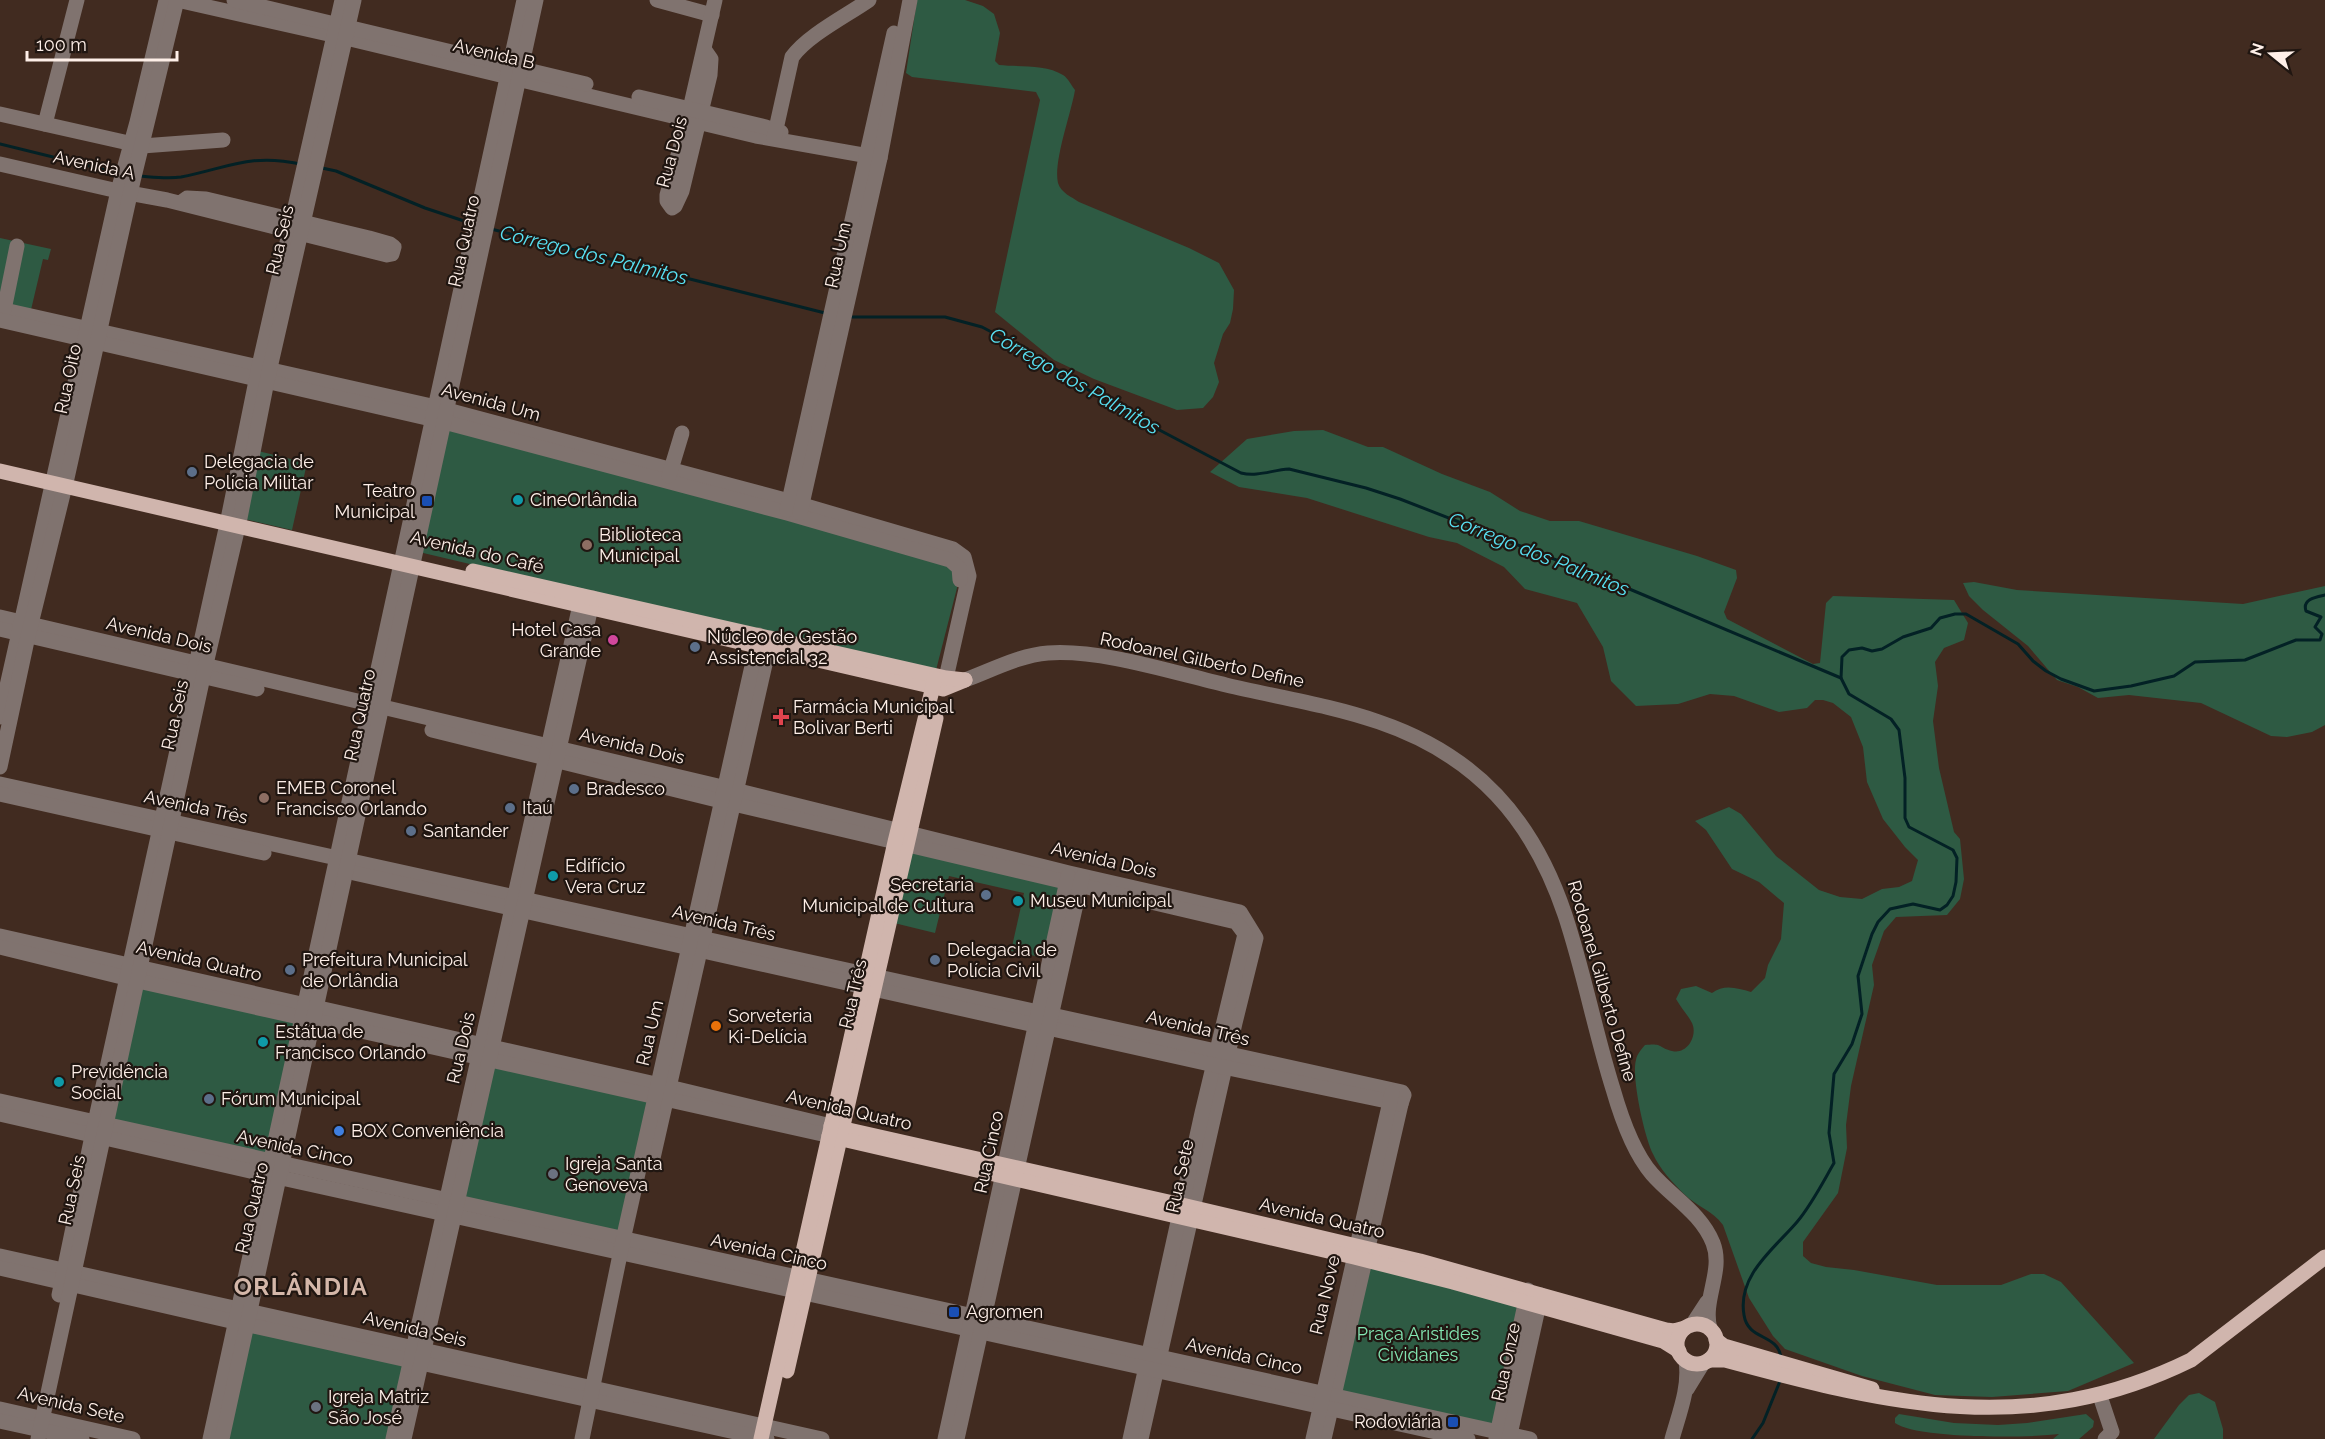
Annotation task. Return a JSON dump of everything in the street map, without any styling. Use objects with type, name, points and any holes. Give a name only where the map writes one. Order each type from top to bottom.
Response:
[{"type":"main road","name":"Avenida do Café","points":[[0,462],[60,481]]},
{"type":"main road","name":"Avenida do Café","points":[[0,471],[60,481],[939,682]]},
{"type":"main road","name":"Rodoanel Gilberto Define","points":[[939,682],[965,680]]},
{"type":"main road","name":"Rua Três","points":[[766,1435],[939,682]]},
{"type":"main road","name":"Avenida Quatro","points":[[836,1133],[1361,1253],[1602,1318],[1674,1331],[1688,1327]]},
{"type":"main road","points":[[1742,1358],[1724,1346],[1703,1326],[1688,1327],[1678,1340],[1682,1356],[1698,1364],[1720,1359],[1742,1358],[1961,1416],[2019,1418],[2072,1410],[2102,1402],[2149,1384],[2191,1360],[2325,1257]]},
{"type":"main road","name":"Avenida Quatro","points":[[1602,1318],[1663,1341],[1682,1356]]},
{"type":"main road","points":[[1706,1361],[1716,1350],[1713,1334]]},
{"type":"street","points":[[45,124],[77,0]]},
{"type":"street","name":"Rua Oito","points":[[0,717],[25,629],[60,481],[136,145],[165,0]]},
{"type":"street","name":"Rua Oito","points":[[136,145],[177,0]]},
{"type":"street","name":"Avenida B","points":[[177,0],[342,31]]},
{"type":"street","name":"Avenida B","points":[[234,0],[342,31],[514,74],[775,134],[803,143],[873,157]]},
{"type":"street","name":"Rua Seis","points":[[342,0],[342,31]]},
{"type":"street","name":"Rua Seis","points":[[35,1428],[199,670],[234,521],[263,374],[342,31],[354,0]]},
{"type":"street","name":"Rua Quatro","points":[[210,1439],[242,1317],[275,1170],[471,275],[514,74],[524,0]]},
{"type":"street","name":"Rua Quatro","points":[[514,74],[536,0]]},
{"type":"street","points":[[657,0],[716,5]]},
{"type":"street","points":[[775,134],[790,64],[797,50],[869,0]]},
{"type":"street","name":"Rua Um","points":[[873,157],[901,0]]},
{"type":"street","name":"Rua Um","points":[[794,509],[910,0]]},
{"type":"street","name":"Rua Dois","points":[[695,115],[712,64],[710,55],[704,49],[716,5]]},
{"type":"street","points":[[0,114],[136,145],[223,140]]},
{"type":"street","name":"Avenida A","points":[[0,164],[125,186],[180,203],[187,198],[197,198],[298,228],[389,255],[392,254],[394,247],[379,241],[298,228]]},
{"type":"street","points":[[1,313],[17,246]]},
{"type":"street","name":"Avenida Um","points":[[1,313],[440,414],[794,509],[942,557],[961,561]]},
{"type":"street","points":[[669,476],[682,433]]},
{"type":"street","name":"Rua Três","points":[[939,682],[969,576],[961,561]]},
{"type":"street","name":"Rua Dois","points":[[393,1439],[417,1356],[586,602]]},
{"type":"street","name":"Avenida Dois","points":[[0,617],[25,629],[1075,879],[1244,926]]},
{"type":"street","name":"Avenida Dois","points":[[0,629],[25,629]]},
{"type":"street","name":"Rua Oito","points":[[0,767],[25,629]]},
{"type":"street","name":"Rua Um","points":[[590,1439],[596,1395],[627,1247],[763,642]]},
{"type":"street","name":"Rodoanel Gilberto Define","points":[[965,680],[1012,662],[1047,653],[1106,658],[1378,721],[1426,741],[1449,754],[1474,774],[1519,822],[1535,844],[1551,875],[1586,984],[1613,1092],[1630,1134],[1651,1173],[1697,1217],[1712,1240],[1716,1259],[1708,1315],[1713,1334]]},
{"type":"street","name":"Avenida Três","points":[[0,784],[166,826]]},
{"type":"street","name":"Avenida Três","points":[[0,794],[166,826],[1397,1097]]},
{"type":"street","name":"Rua Cinco","points":[[945,1439],[962,1388],[977,1324],[1075,879]]},
{"type":"street","name":"Rua Sete","points":[[1141,1439],[1153,1362],[1208,1114],[1243,967],[1256,938],[1244,926]]},
{"type":"street","name":"Avenida Quatro","points":[[0,936],[134,973]]},
{"type":"street","name":"Avenida Quatro","points":[[0,947],[134,973],[836,1133]]},
{"type":"street","name":"Rua Nove","points":[[1324,1439],[1327,1401],[1397,1097]]},
{"type":"street","name":"Avenida Cinco","points":[[0,1101],[99,1131]]},
{"type":"street","name":"Avenida Cinco","points":[[0,1114],[99,1131],[1327,1401],[1503,1436],[1530,1439]]},
{"type":"street","name":"Avenida Seis","points":[[0,1256],[68,1277],[766,1435],[822,1439]]},
{"type":"street","name":"Avenida Seis","points":[[0,1268],[68,1277]]},
{"type":"street","name":"Rodoanel Gilberto Define","points":[[1688,1327],[1696,1321],[1709,1296]]},
{"type":"street","name":"Rua Onze","points":[[1503,1436],[1533,1299]]},
{"type":"street","name":"Rua Quatro","points":[[222,1439],[242,1317]]},
{"type":"street","name":"Rua Dois","points":[[404,1439],[417,1356]]},
{"type":"street","points":[[1672,1439],[1687,1379],[1682,1356]]},
{"type":"street","points":[[1685,1394],[1706,1361]]},
{"type":"street","name":"Rua Sete","points":[[1130,1439],[1153,1362]]},
{"type":"street","name":"Rua Cinco","points":[[957,1439],[962,1388]]},
{"type":"street","name":"Rua Um","points":[[582,1439],[596,1395]]},
{"type":"street","name":"Avenida Cinco","points":[[1327,1401],[1468,1439]]},
{"type":"street","name":"Rua Nove","points":[[1312,1439],[1327,1401]]},
{"type":"street","points":[[2102,1402],[2112,1432],[2105,1439]]},
{"type":"street","name":"Avenida Sete","points":[[0,1409],[35,1428],[134,1439]]},
{"type":"street","name":"Avenida Sete","points":[[0,1421],[81,1439]]},
{"type":"green space","points":[[917,0],[965,0],[983,6],[994,14],[1000,33],[995,61],[999,65],[1048,69],[1056,71],[1068,80],[1075,90],[1060,151],[1057,174],[1059,186],[1064,192],[1079,202],[1219,263],[1234,290],[1233,309],[1230,323],[1223,334],[1214,363],[1219,382],[1213,397],[1203,408],[1177,410],[1094,379],[1054,360],[995,312],[1040,100],[1036,92],[912,77],[906,73]]},
{"type":"green space","points":[[0,238],[51,249],[48,260],[43,259],[30,314],[0,307]]},
{"type":"green space","points":[[447,426],[941,557],[959,580],[935,674],[419,552]]},
{"type":"green space","points":[[1323,430],[1368,447],[1383,447],[1442,474],[1490,492],[1520,511],[1550,521],[1579,521],[1736,570],[1737,578],[1724,612],[1727,619],[1813,664],[1820,663],[1826,603],[1833,596],[1954,600],[1968,623],[1964,640],[1944,648],[1935,662],[1938,686],[1933,721],[1939,768],[1954,832],[1960,839],[1964,879],[1960,899],[1947,915],[1896,917],[1884,931],[1872,965],[1874,985],[1851,1086],[1846,1125],[1847,1148],[1838,1193],[1803,1242],[1803,1256],[1811,1263],[1826,1267],[1937,1285],[2001,1285],[2031,1274],[2044,1274],[2061,1282],[2134,1363],[2068,1391],[1992,1397],[1935,1395],[1862,1376],[1785,1349],[1773,1336],[1749,1298],[1723,1225],[1684,1194],[1656,1159],[1646,1135],[1640,1108],[1635,1080],[1636,1060],[1645,1045],[1657,1045],[1667,1050],[1677,1051],[1687,1047],[1690,1043],[1694,1033],[1692,1023],[1676,999],[1681,989],[1696,986],[1712,993],[1721,988],[1736,988],[1751,992],[1765,978],[1768,965],[1781,939],[1784,903],[1759,882],[1732,869],[1706,830],[1695,821],[1729,807],[1741,814],[1776,856],[1819,890],[1840,897],[1862,899],[1882,889],[1899,887],[1912,881],[1918,860],[1883,819],[1867,782],[1863,747],[1851,717],[1833,703],[1823,700],[1815,700],[1807,708],[1779,712],[1734,696],[1710,694],[1678,704],[1636,706],[1611,681],[1603,647],[1577,603],[1525,589],[1504,567],[1457,543],[1429,537],[1307,498],[1239,487],[1210,472],[1247,439],[1294,431]]},
{"type":"green space","points":[[254,450],[307,463],[292,530],[240,518]]},
{"type":"green space","points":[[1974,582],[2017,590],[2243,604],[2325,586],[2325,725],[2312,732],[2287,737],[2271,736],[2201,703],[2129,695],[2098,698],[2078,687],[2057,680],[2028,646],[1969,596],[1963,583]]},
{"type":"green space","points":[[907,844],[1066,883],[1050,959],[1011,951],[1024,893],[949,876],[935,933],[890,922]]},
{"type":"green space","points":[[138,981],[302,1017],[270,1162],[106,1126]]},
{"type":"green space","points":[[490,1061],[655,1098],[623,1240],[457,1203]]},
{"type":"green space","name":"Praça Aristides Cividanes","points":[[1365,1260],[1525,1303],[1498,1432],[1334,1396]]},
{"type":"green space","points":[[247,1325],[410,1360],[393,1439],[222,1439]]},
{"type":"green space","points":[[2199,1393],[2215,1402],[2223,1429],[2223,1439],[2154,1439],[2179,1405],[2189,1395]]},
{"type":"green space","points":[[1899,1414],[1954,1423],[1998,1425],[2086,1414],[2094,1421],[2093,1427],[2079,1439],[2053,1439],[2059,1434],[1974,1436],[1926,1432],[1895,1423],[1895,1418]]},
{"type":"waterway","name":"Córrego dos Palmitos","points":[[0,144],[118,173]]},
{"type":"waterway","name":"Córrego dos Palmitos","points":[[139,176],[181,177],[253,161],[267,160],[301,164]]},
{"type":"waterway","name":"Córrego dos Palmitos","points":[[322,168],[336,171],[425,208],[470,223]]},
{"type":"waterway","name":"Córrego dos Palmitos","points":[[491,229],[825,313]]},
{"type":"waterway","name":"Córrego dos Palmitos","points":[[849,317],[945,317],[982,327],[1026,350],[1112,405],[1241,473],[1259,474],[1289,469],[1400,499],[1608,580],[1841,678]]},
{"type":"waterway","points":[[1781,1357],[1774,1344],[1756,1333],[1747,1323],[1743,1301],[1746,1287],[1760,1263],[1802,1215],[1834,1163],[1829,1133],[1834,1074],[1852,1044],[1862,1014],[1858,976],[1872,934],[1878,922],[1890,909],[1913,904],[1940,910],[1953,896],[1956,882],[1957,858],[1953,850],[1909,827],[1905,818],[1905,778],[1899,730],[1891,719],[1849,694],[1841,678],[1842,657],[1849,650],[1882,649],[1903,637],[1931,628],[1940,618],[1966,614],[2018,644],[2033,661],[2046,671],[2094,691],[2131,686],[2174,676],[2195,662],[2245,660],[2296,640],[2320,640],[2322,634],[2315,627],[2321,617],[2306,611],[2305,607],[2311,599],[2325,595]]},
{"type":"waterway","points":[[1752,1439],[1763,1423],[1780,1381]]},
{"type":"place","name":"Delegacia de Polícia Militar","points":[[192,472]]},
{"type":"place","name":"CineOrlândia","points":[[518,500]]},
{"type":"place","name":"Teatro Municipal","points":[[427,501]]},
{"type":"place","name":"Biblioteca Municipal","points":[[587,545]]},
{"type":"place","name":"Hotel Casa Grande","points":[[613,640]]},
{"type":"place","name":"Núcleo de Gestão Assistencial 32","points":[[695,647]]},
{"type":"place","name":"Farmácia Municipal Bolivar Berti","points":[[781,717]]},
{"type":"place","name":"Bradesco","points":[[574,789]]},
{"type":"place","name":"EMEB Coronel Francisco Orlando","points":[[264,798]]},
{"type":"place","name":"Itaú","points":[[510,808]]},
{"type":"place","name":"Santander","points":[[411,831]]},
{"type":"place","name":"Edifício Vera Cruz","points":[[553,876]]},
{"type":"place","name":"Secretaria Municipal de Cultura","points":[[986,895]]},
{"type":"place","name":"Museu Municipal","points":[[1018,901]]},
{"type":"place","name":"Delegacia de Polícia Civil","points":[[935,960]]},
{"type":"place","name":"Prefeitura Municipal de Orlândia","points":[[290,970]]},
{"type":"place","name":"Sorveteria Ki-Delícia","points":[[716,1026]]},
{"type":"place","name":"Estátua de Francisco Orlando","points":[[263,1042]]},
{"type":"place","name":"Previdência Social","points":[[59,1082]]},
{"type":"place","name":"Fórum Municipal","points":[[209,1099]]},
{"type":"place","name":"BOX Conveniência","points":[[339,1131]]},
{"type":"place","name":"Igreja Santa Genoveva","points":[[553,1174]]},
{"type":"place","name":"Agromen","points":[[954,1312]]},
{"type":"place","name":"Igreja Matriz São José","points":[[316,1407]]},
{"type":"place","name":"Rodoviária","points":[[1453,1422]]},
{"type":"district","name":"ORLÂNDIA","points":[[301,1287]]}]
